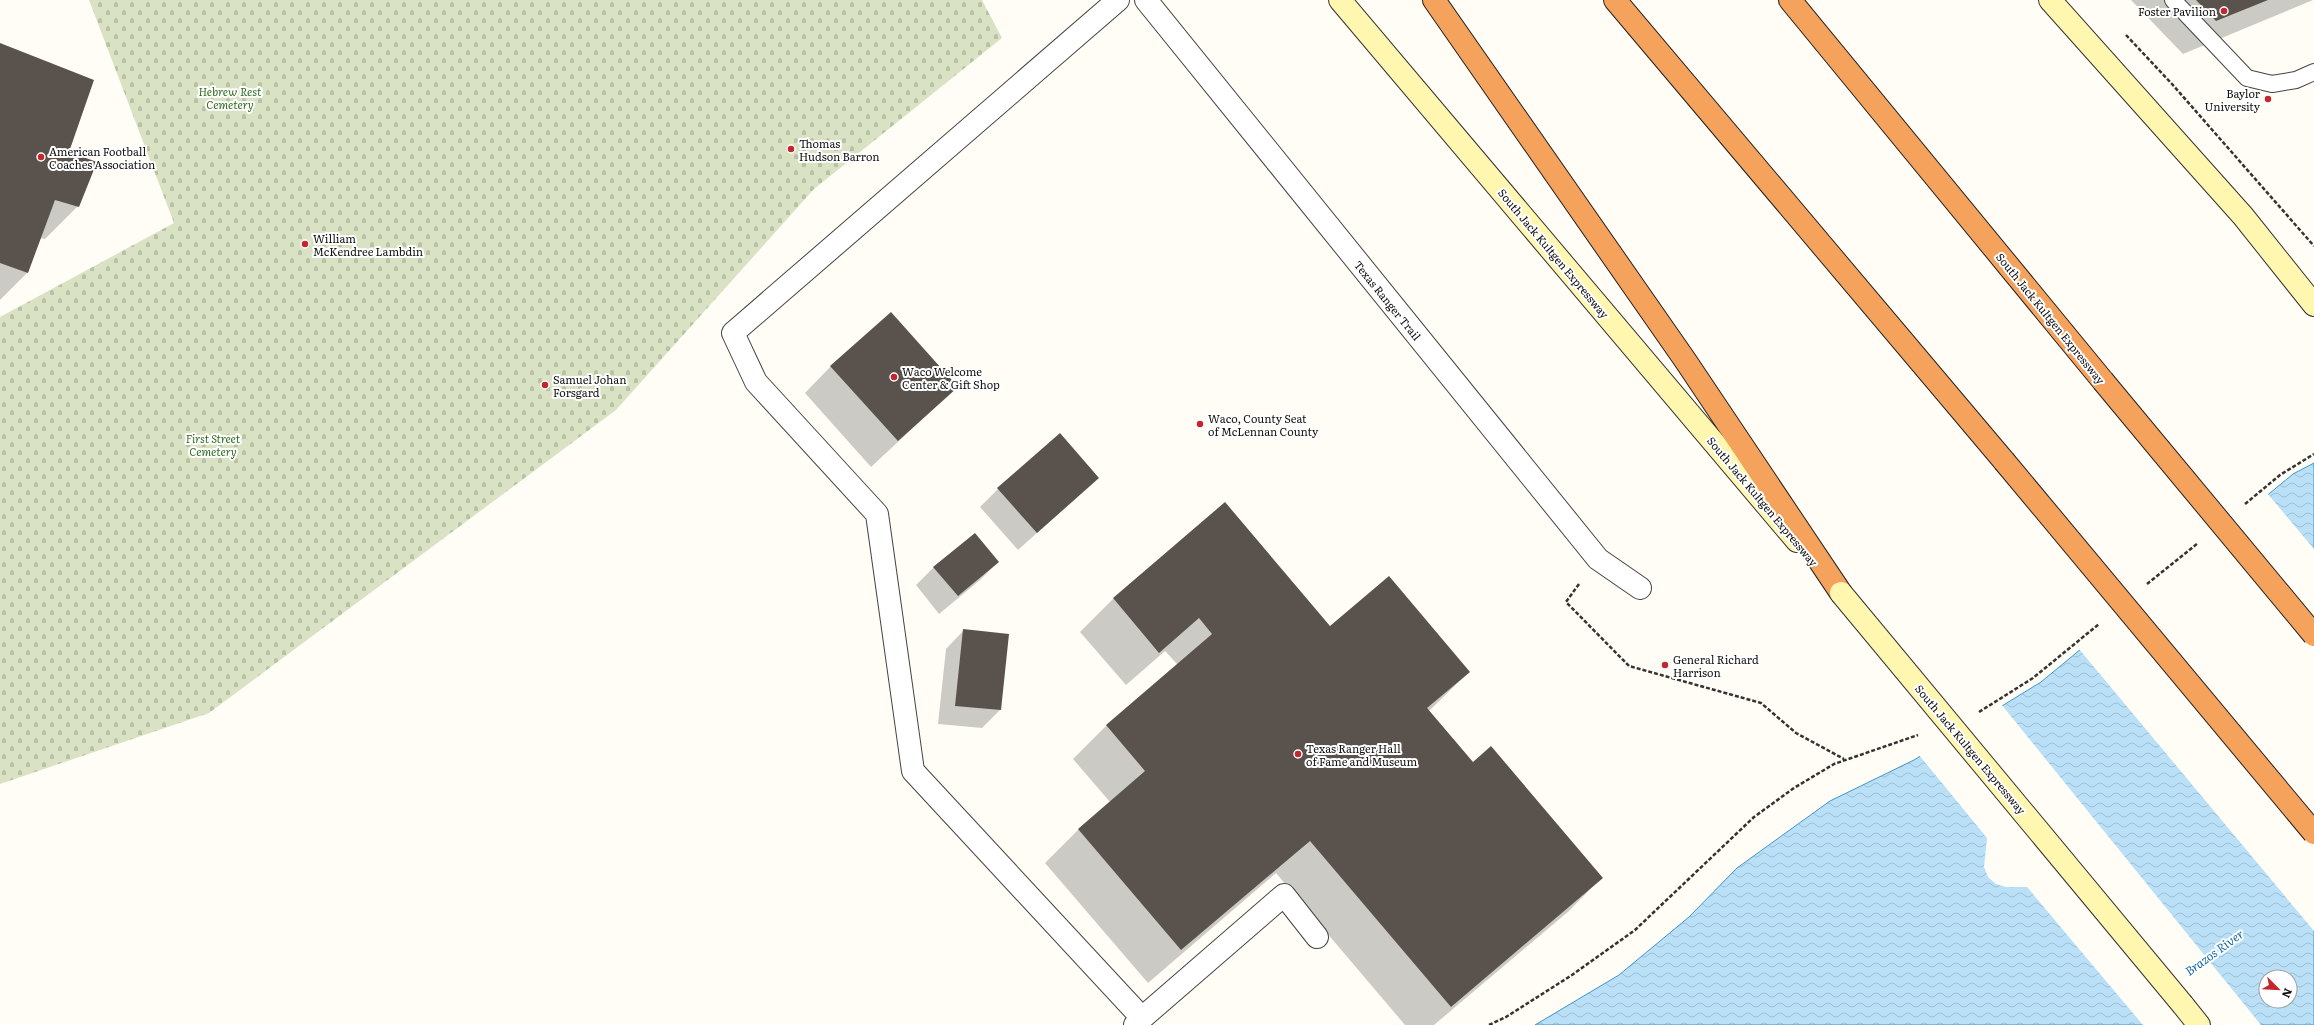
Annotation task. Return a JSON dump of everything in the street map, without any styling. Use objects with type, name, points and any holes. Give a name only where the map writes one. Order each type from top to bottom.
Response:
[{"type":"highway","points":[[1434,0],[1685,360],[1841,593]]},
{"type":"highway","points":[[1615,0],[2004,461],[2314,833]]},
{"type":"highway","name":"South Jack Kultgen Expressway","points":[[1790,0],[2314,635]]},
{"type":"main road","name":"South Jack Kultgen Expressway","points":[[1340,0],[1841,593],[2199,1025]]},
{"type":"main road","points":[[2050,0],[2242,216],[2314,305]]},
{"type":"street","points":[[1118,0],[733,333],[756,382],[877,514],[913,771],[1139,1021],[1284,895],[1317,937]]},
{"type":"street","name":"Texas Ranger Trail","points":[[1146,0],[1598,559],[1640,588]]},
{"type":"lane","points":[[2173,0],[2247,78],[2272,84],[2296,80],[2314,72]]},
{"type":"path","points":[[2124,34],[2172,84],[2314,246]]},
{"type":"path","points":[[2243,505],[2280,475],[2314,454]]},
{"type":"path","points":[[2144,587],[2200,541]]},
{"type":"path","points":[[1598,559],[1566,602],[1629,666],[1761,703],[1796,733],[1844,760]]},
{"type":"path","points":[[1975,714],[1989,708],[2033,678],[2101,622]]},
{"type":"path","points":[[1489,1025],[1506,1017],[1572,975],[1635,930],[1754,817],[1794,788],[1834,764],[1922,734]]},
{"type":"green space","name":"First Street Cemetery","points":[[89,0],[982,0],[1002,38],[814,189],[616,410],[209,713],[0,784],[0,317],[174,223]]},
{"type":"water","name":"Brazos River","points":[[2314,463],[2314,1025],[1535,1025],[1619,975],[1689,917],[1737,868],[1830,801],[1914,760],[2041,682],[2293,474]]},
{"type":"pier","points":[[2267,493],[2314,549],[2314,931],[2079,649]]},
{"type":"pier","points":[[2001,704],[2261,1025],[2143,1025],[2027,887],[2006,887],[1996,884],[1988,877],[1984,867],[1987,838],[1919,755]]},
{"type":"building","name":"Foster Pavilion","points":[[2196,0],[2268,0],[2216,21]]},
{"type":"building","name":"American Football Coaches Association","points":[[0,43],[94,80],[69,152],[97,162],[79,207],[55,200],[28,273],[0,263]]},
{"type":"building","name":"Waco Welcome Center & Gift Shop","points":[[891,312],[958,387],[898,441],[830,366]]},
{"type":"building","points":[[1060,433],[1099,478],[1037,533],[997,488]]},
{"type":"building","name":"Texas Ranger Hall of Fame and Museum","points":[[1225,502],[1330,626],[1389,576],[1470,672],[1427,708],[1473,762],[1491,746],[1603,878],[1451,1007],[1310,841],[1181,950],[1078,829],[1145,771],[1106,725],[1212,634],[1199,618],[1159,653],[1113,598]]},
{"type":"building","points":[[975,533],[999,562],[958,596],[933,567]]},
{"type":"building","points":[[963,629],[1009,634],[1001,710],[955,706]]},
{"type":"place","name":"Foster Pavilion","points":[[2224,11]]},
{"type":"place","name":"Baylor University","points":[[2268,99]]},
{"type":"place","name":"Thomas Hudson Barron","points":[[791,149]]},
{"type":"place","name":"American Football Coaches Association","points":[[41,157]]},
{"type":"place","name":"William McKendree Lambdin","points":[[305,244]]},
{"type":"place","name":"Waco Welcome Center & Gift Shop","points":[[894,377]]},
{"type":"place","name":"Samuel Johan Forsgard","points":[[545,385]]},
{"type":"place","name":"Waco, County Seat of McLennan County","points":[[1200,424]]},
{"type":"place","name":"General Richard Harrison","points":[[1665,665]]},
{"type":"place","name":"Texas Ranger Hall of Fame and Museum","points":[[1298,754]]},
{"type":"park label","name":"Hebrew Rest Cemetery","points":[[230,97]]}]
